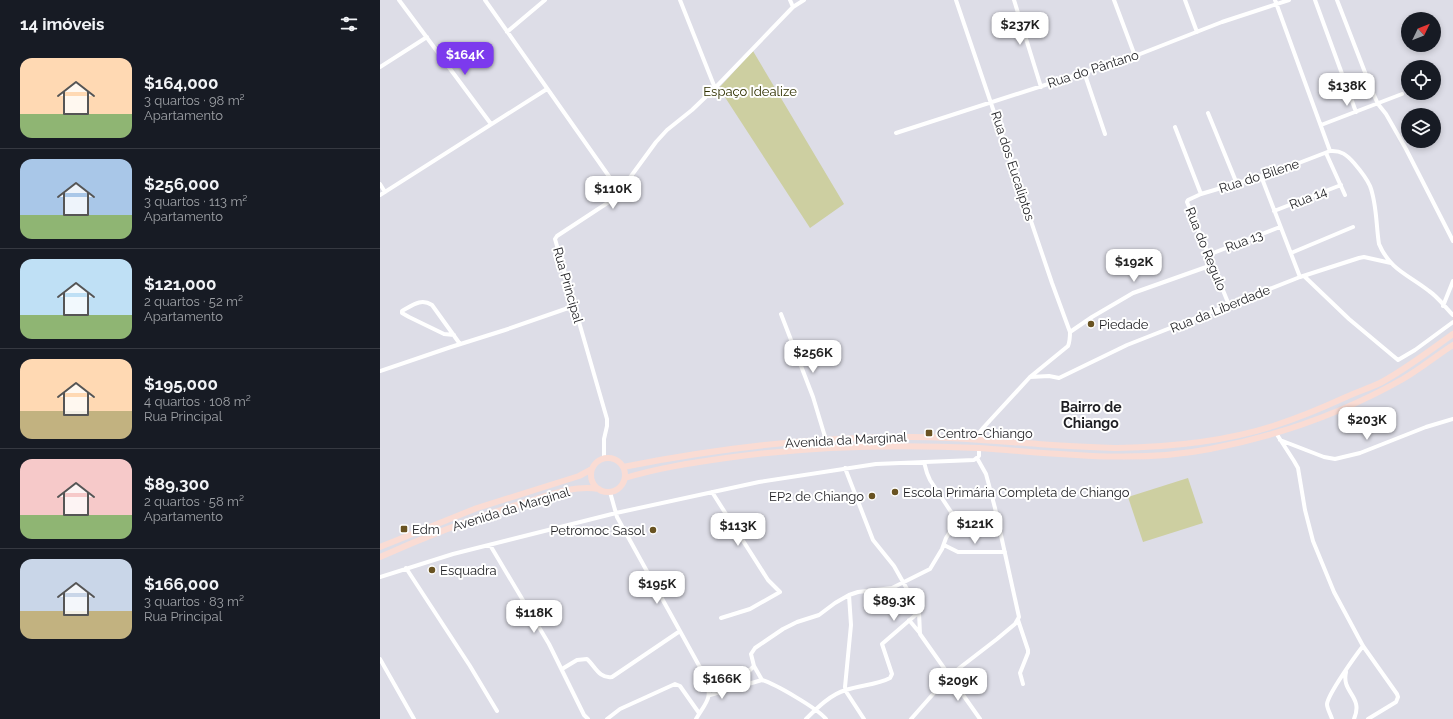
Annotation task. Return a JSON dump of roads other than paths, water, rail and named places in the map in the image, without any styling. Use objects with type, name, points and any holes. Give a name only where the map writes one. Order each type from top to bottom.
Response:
[{"type":"main road","name":"Avenida da Marginal","points":[[623,467],[664,458],[720,450],[826,440],[912,437],[977,439],[1047,445],[1117,448],[1144,448],[1181,444],[1245,433],[1272,426],[1324,407],[1380,383],[1453,334]]},
{"type":"main road","name":"Avenida da Marginal","points":[[625,478],[673,466],[752,454],[810,449],[912,446],[979,448],[1110,457],[1172,454],[1209,449],[1276,433],[1337,412],[1404,378],[1453,345]]},
{"type":"main road","points":[[604,459],[613,459],[620,463],[623,467],[625,478],[620,487],[610,492],[599,490],[592,480],[592,469],[599,460],[604,459]]},
{"type":"main road","name":"Avenida da Marginal","points":[[380,547],[477,508],[579,476],[592,469]]},
{"type":"main road","name":"Avenida da Marginal","points":[[380,557],[440,531],[498,510],[564,491],[583,488],[599,490]]},
{"type":"street","points":[[399,0],[491,124]]},
{"type":"street","points":[[485,0],[620,192]]},
{"type":"street","points":[[507,32],[546,0]]},
{"type":"street","points":[[680,0],[715,88]]},
{"type":"street","points":[[790,0],[792,6]]},
{"type":"street","name":"Rua Principal","points":[[604,459],[604,439],[608,426],[607,420],[555,239],[557,236],[610,202],[620,192],[656,142],[667,130],[692,110],[715,88],[792,6],[804,0]]},
{"type":"street","name":"Rua dos Eucaliptos","points":[[957,0],[1031,223],[1070,332]]},
{"type":"street","points":[[1014,0],[1041,87]]},
{"type":"street","points":[[1116,0],[1135,56]]},
{"type":"street","points":[[1185,0],[1197,32]]},
{"type":"street","name":"Rua do Pântano","points":[[896,133],[1135,56],[1276,2],[1289,0]]},
{"type":"street","points":[[1315,0],[1356,112]]},
{"type":"street","points":[[1337,0],[1378,104],[1386,114],[1406,149],[1453,241]]},
{"type":"street","points":[[1276,2],[1321,125],[1328,152],[1345,195]]},
{"type":"street","points":[[380,67],[426,37]]},
{"type":"street","points":[[1084,72],[1105,134]]},
{"type":"street","points":[[380,195],[547,89]]},
{"type":"street","points":[[1321,125],[1401,94]]},
{"type":"street","points":[[1208,113],[1237,184]]},
{"type":"street","points":[[1175,127],[1201,194]]},
{"type":"street","points":[[1328,152],[1337,151],[1345,154],[1365,177],[1372,195],[1379,244],[1383,253],[1400,272],[1430,292],[1453,316]]},
{"type":"street","name":"Rua do Bilene","points":[[1188,200],[1201,194],[1237,184],[1328,152]]},
{"type":"street","points":[[1261,176],[1280,227],[1302,277],[1398,360],[1415,350],[1453,322]]},
{"type":"street","points":[[380,184],[385,192]]},
{"type":"street","name":"Rua 14","points":[[1274,211],[1341,185]]},
{"type":"street","name":"Rua do Regulo","points":[[1188,200],[1187,202],[1229,305]]},
{"type":"street","name":"Rua 13","points":[[1208,255],[1280,227]]},
{"type":"street","points":[[1291,253],[1353,227]]},
{"type":"street","name":"Rua da Liberdade","points":[[1030,377],[1049,376],[1059,378],[1127,345],[1302,277],[1359,258],[1364,257],[1391,263]]},
{"type":"street","points":[[977,439],[983,428],[1030,377],[1068,346],[1070,342],[1070,332],[1080,324],[1133,293],[1212,265]]},
{"type":"street","points":[[1444,306],[1453,281]]},
{"type":"street","points":[[454,335],[444,334],[409,318],[402,311],[420,301],[432,305],[454,335],[460,344]]},
{"type":"street","points":[[380,370],[574,306]]},
{"type":"street","points":[[781,314],[813,397],[826,440]]},
{"type":"street","points":[[1280,440],[1324,457],[1335,459],[1360,453],[1453,418]]},
{"type":"street","points":[[1276,433],[1298,468],[1307,516],[1318,552],[1334,592],[1363,646],[1398,697],[1396,702],[1368,719]]},
{"type":"street","points":[[979,448],[977,458],[986,474],[1019,613],[1018,620],[1028,650],[1028,654],[1020,673],[1023,684]]},
{"type":"street","points":[[380,577],[453,554],[616,513],[759,482],[876,464],[974,460],[977,458]]},
{"type":"street","points":[[762,680],[754,666],[751,654],[755,648],[783,629],[797,622],[819,615],[849,595],[858,592],[892,588],[933,567],[946,538],[957,521],[930,480],[924,462]]},
{"type":"street","points":[[845,468],[873,540],[894,566],[919,612],[920,634]]},
{"type":"street","points":[[610,492],[616,513],[706,680],[710,695],[696,719]]},
{"type":"street","points":[[712,492],[768,580],[780,592],[750,609],[721,618]]},
{"type":"street","points":[[490,545],[550,644],[586,719]]},
{"type":"street","points":[[944,545],[958,552],[1005,552]]},
{"type":"street","points":[[406,568],[470,666],[497,711]]},
{"type":"street","points":[[849,595],[851,625],[845,690],[864,719]]},
{"type":"street","points":[[806,719],[835,695],[845,690],[890,678],[892,674],[882,644],[919,612]]},
{"type":"street","points":[[909,620],[980,719]]},
{"type":"street","points":[[911,719],[949,676],[997,639],[1018,620]]},
{"type":"street","points":[[562,669],[577,660],[587,660],[604,677],[612,676],[680,631]]},
{"type":"street","points":[[1332,719],[1328,707],[1329,698],[1363,646]]},
{"type":"street","points":[[380,659],[414,719]]},
{"type":"street","points":[[730,689],[754,666]]},
{"type":"street","points":[[1346,670],[1345,684],[1354,697],[1357,708],[1354,719]]},
{"type":"street","points":[[710,695],[762,680],[769,682],[816,710],[826,719]]},
{"type":"street","points":[[607,719],[620,709],[677,684],[699,713]]},
{"type":"place","name":"Piedade","points":[[1091,324]]},
{"type":"place","name":"Centro-Chiango","points":[[929,433]]},
{"type":"place","name":"Escola Primária Completa de Chiango","points":[[895,492]]},
{"type":"place","name":"EP2 de Chiango","points":[[872,496]]},
{"type":"place","name":"Edm","points":[[404,529]]},
{"type":"place","name":"Petromoc Sasol","points":[[653,530]]},
{"type":"place","name":"Esquadra","points":[[432,570]]},
{"type":"district","name":"Bairro de Chiango","points":[[1091,416]]},
{"type":"park label","name":"Espaço Idealize","points":[[750,91]]}]
